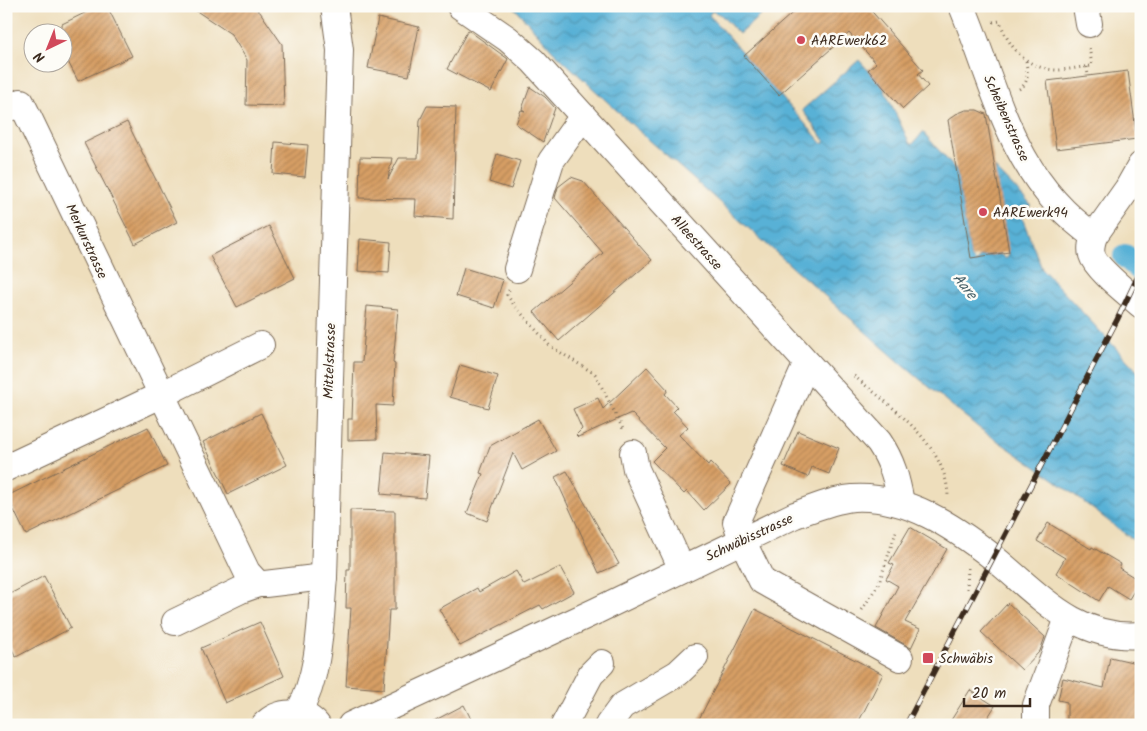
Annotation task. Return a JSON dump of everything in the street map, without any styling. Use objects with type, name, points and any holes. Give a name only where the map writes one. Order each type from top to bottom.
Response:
[{"type":"street","name":"Mittelstrasse","points":[[307,719],[308,692],[316,658],[324,577],[340,50],[334,6]]},
{"type":"street","name":"Alleestrasse","points":[[460,6],[508,39],[527,55],[879,442],[894,468],[900,503]]},
{"type":"street","name":"Scheibenstrasse","points":[[962,6],[1000,110],[1016,145],[1033,174],[1058,206],[1070,218],[1094,236]]},
{"type":"street","name":"Merkurstrasse","points":[[6,110],[20,102],[26,112],[247,572],[258,584]]},
{"type":"street","points":[[517,269],[551,161],[583,116]]},
{"type":"street","points":[[1141,165],[1091,243],[1091,253],[1096,263],[1141,305]]},
{"type":"street","points":[[6,468],[161,395],[261,344]]},
{"type":"street","points":[[807,363],[736,522],[742,540],[762,581],[900,658]]},
{"type":"street","points":[[633,453],[636,469],[682,569]]},
{"type":"street","name":"Schwäbisstrasse","points":[[351,725],[795,515],[822,505],[852,498],[869,498],[900,503],[932,517],[962,534],[1068,618],[1103,633],[1141,635]]},
{"type":"street","points":[[175,622],[241,590],[258,584],[324,577]]},
{"type":"street","points":[[1036,725],[1036,705],[1068,618]]},
{"type":"street","points":[[608,725],[622,706],[678,672],[696,657]]},
{"type":"street","points":[[564,725],[591,674],[602,663]]},
{"type":"street","points":[[264,725],[268,720],[277,715],[287,713],[307,719]]},
{"type":"path","points":[[997,21],[1000,21],[1003,33],[1012,46],[1031,64],[1054,70],[1092,66],[1088,37],[1088,15]]},
{"type":"path","points":[[1087,66],[1088,76]]},
{"type":"path","points":[[517,269],[507,295],[514,306],[550,346],[595,374],[621,424],[633,453]]},
{"type":"path","points":[[850,630],[879,583],[899,521],[900,503]]},
{"type":"water","name":"Aare","points":[[513,6],[771,6],[739,34],[721,15],[712,11],[709,15],[823,144],[825,141],[802,110],[859,60],[883,87],[910,144],[913,144],[923,132],[957,171],[971,258],[976,263],[980,257],[1000,254],[1006,259],[1009,255],[994,167],[1031,205],[1021,215],[1042,269],[1141,375],[1141,546],[1055,480],[979,428],[905,367],[630,123],[553,51]]},
{"type":"building","points":[[99,6],[107,6],[132,56],[78,81],[72,69],[72,22],[66,22]]},
{"type":"building","points":[[189,6],[252,6],[260,12],[282,44],[284,106],[246,105],[247,60],[231,34]]},
{"type":"building","points":[[800,6],[867,6],[923,70],[918,74],[928,86],[903,109],[868,70],[876,63],[849,33],[779,95],[744,56]]},
{"type":"building","points":[[378,18],[419,27],[409,76],[368,68]]},
{"type":"building","points":[[468,30],[508,59],[491,92],[447,69]]},
{"type":"building","points":[[1128,71],[1137,139],[1056,149],[1047,81]]},
{"type":"building","points":[[530,87],[545,97],[555,108],[543,142],[516,124],[521,110],[525,111],[522,109]]},
{"type":"building","points":[[427,106],[456,107],[453,219],[415,216],[416,199],[359,198],[360,157],[392,158],[388,179],[399,158],[418,158],[420,120]]},
{"type":"building","name":"AAREwerk94","points":[[966,110],[977,110],[986,114],[1009,252],[971,258],[948,120]]},
{"type":"building","points":[[127,122],[177,222],[135,244],[84,143]]},
{"type":"building","points":[[275,142],[308,145],[305,177],[273,174]]},
{"type":"building","points":[[497,154],[520,161],[511,189],[489,182]]},
{"type":"building","points":[[571,177],[583,181],[652,260],[559,341],[534,312],[603,253],[555,198],[558,187]]},
{"type":"building","points":[[269,226],[295,278],[237,307],[210,256]]},
{"type":"building","points":[[360,239],[391,242],[389,273],[358,271]]},
{"type":"building","points":[[464,268],[503,280],[494,308],[456,296]]},
{"type":"building","points":[[367,306],[398,309],[393,363],[395,364],[393,406],[376,405],[377,439],[348,440],[348,419],[352,419],[354,362],[362,362]]},
{"type":"building","points":[[460,365],[498,376],[488,408],[450,397]]},
{"type":"building","points":[[647,367],[668,390],[665,394],[677,407],[673,411],[688,427],[679,435],[708,465],[710,462],[731,484],[704,510],[687,491],[684,494],[652,461],[665,448],[631,413],[578,437],[576,435],[582,429],[573,409],[598,398],[603,409]]},
{"type":"building","points":[[261,413],[287,465],[228,494],[203,442]]},
{"type":"building","points":[[538,419],[556,451],[522,470],[513,453],[487,521],[467,513],[483,474],[480,473],[490,446]]},
{"type":"building","points":[[148,427],[167,466],[26,535],[7,496]]},
{"type":"building","points":[[798,431],[839,448],[829,474],[812,467],[808,477],[783,466]]},
{"type":"building","points":[[385,452],[429,456],[425,498],[381,494]]},
{"type":"building","points":[[567,471],[619,564],[599,573],[555,477]]},
{"type":"building","points":[[350,510],[395,511],[395,610],[389,610],[384,689],[346,686],[351,608],[346,608],[347,570],[350,570]]},
{"type":"building","points":[[1048,523],[1091,549],[1092,547],[1121,564],[1119,568],[1140,581],[1129,599],[1108,586],[1099,601],[1056,573],[1065,558],[1037,541]]},
{"type":"building","points":[[910,527],[947,549],[905,622],[920,629],[911,648],[876,628],[898,586],[886,579],[894,565],[889,563]]},
{"type":"building","points":[[560,567],[574,592],[543,609],[540,605],[460,646],[439,609],[477,588],[479,592],[516,571],[524,585]]},
{"type":"building","points":[[44,576],[71,628],[16,657],[6,638],[6,596]]},
{"type":"building","points":[[1008,603],[1045,637],[1040,651],[1022,670],[981,632]]},
{"type":"building","points":[[755,609],[883,674],[857,725],[696,725]]},
{"type":"building","points":[[260,622],[284,676],[225,703],[201,648]]},
{"type":"building","points":[[1110,657],[1141,664],[1141,725],[1067,725],[1067,702],[1058,700],[1063,678],[1104,688]]},
{"type":"building","points":[[970,690],[995,706],[983,725],[948,725]]},
{"type":"building","points":[[464,705],[474,725],[426,725]]},
{"type":"waterway","points":[[1125,256],[1141,270]]},
{"type":"railway","points":[[906,725],[1117,320],[1141,270]]},
{"type":"place","name":"AAREwerk62","points":[[801,40]]},
{"type":"place","name":"AAREwerk94","points":[[983,212]]},
{"type":"place","name":"Schwäbis","points":[[928,658]]}]
